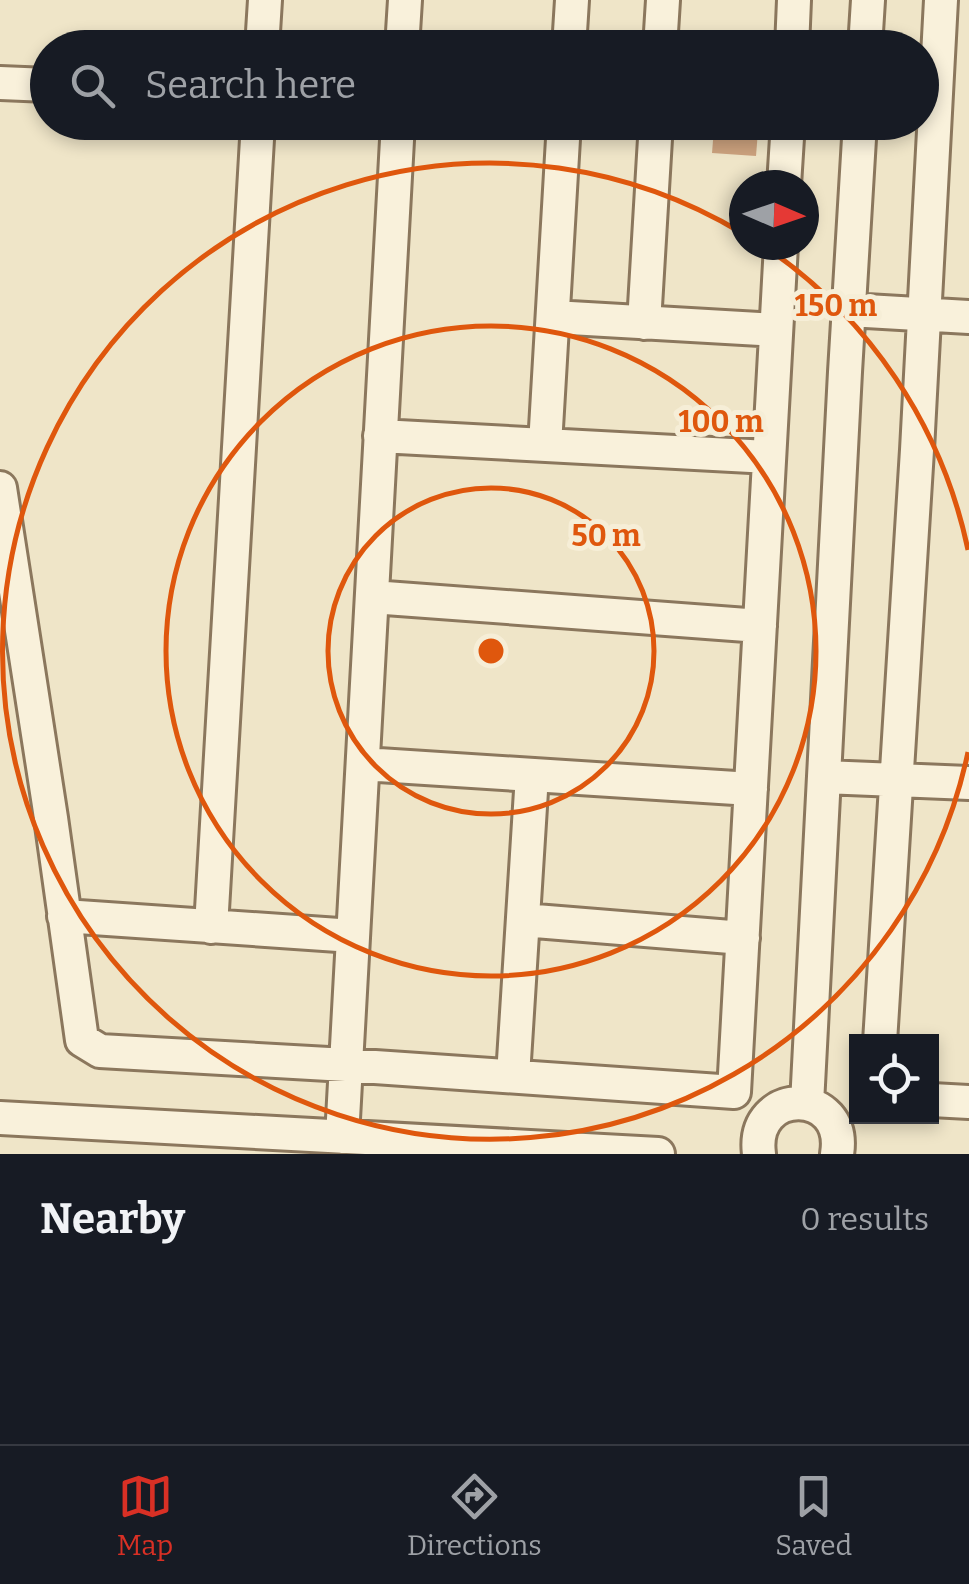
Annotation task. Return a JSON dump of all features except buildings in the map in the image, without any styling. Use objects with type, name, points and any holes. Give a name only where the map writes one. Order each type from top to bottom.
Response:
[{"type":"street","points":[[263,30],[265,0]]},
{"type":"street","points":[[403,30],[405,0]]},
{"type":"street","points":[[570,30],[572,0]]},
{"type":"street","points":[[661,30],[663,0]]},
{"type":"street","points":[[793,30],[794,0]]},
{"type":"street","points":[[866,30],[868,0]]},
{"type":"street","points":[[939,37],[941,0]]},
{"type":"street","points":[[0,83],[30,84]]},
{"type":"street","points":[[212,926],[257,140]]},
{"type":"street","points":[[342,1137],[397,140]]},
{"type":"street","points":[[546,445],[563,140]]},
{"type":"street","points":[[644,322],[655,140]]},
{"type":"street","points":[[785,170],[787,140]]},
{"type":"street","points":[[807,1104],[859,140]]},
{"type":"street","points":[[880,1034],[933,140]]},
{"type":"street","points":[[0,488],[82,1040],[100,1051],[734,1092],[780,260]]},
{"type":"street","points":[[849,310],[969,317]]},
{"type":"street","points":[[553,318],[776,330]]},
{"type":"street","points":[[380,436],[769,457]]},
{"type":"street","points":[[372,597],[760,626]]},
{"type":"street","points":[[362,764],[751,789]]},
{"type":"street","points":[[513,1076],[532,775]]},
{"type":"street","points":[[824,777],[969,783]]},
{"type":"street","points":[[64,916],[353,936]]},
{"type":"street","points":[[523,920],[743,938]]},
{"type":"street","points":[[939,1100],[969,1102]]},
{"type":"street","points":[[759,1154],[760,1128],[768,1115],[782,1105],[797,1102],[826,1112],[837,1128],[838,1154]]},
{"type":"street","points":[[0,1118],[658,1154]]}]
